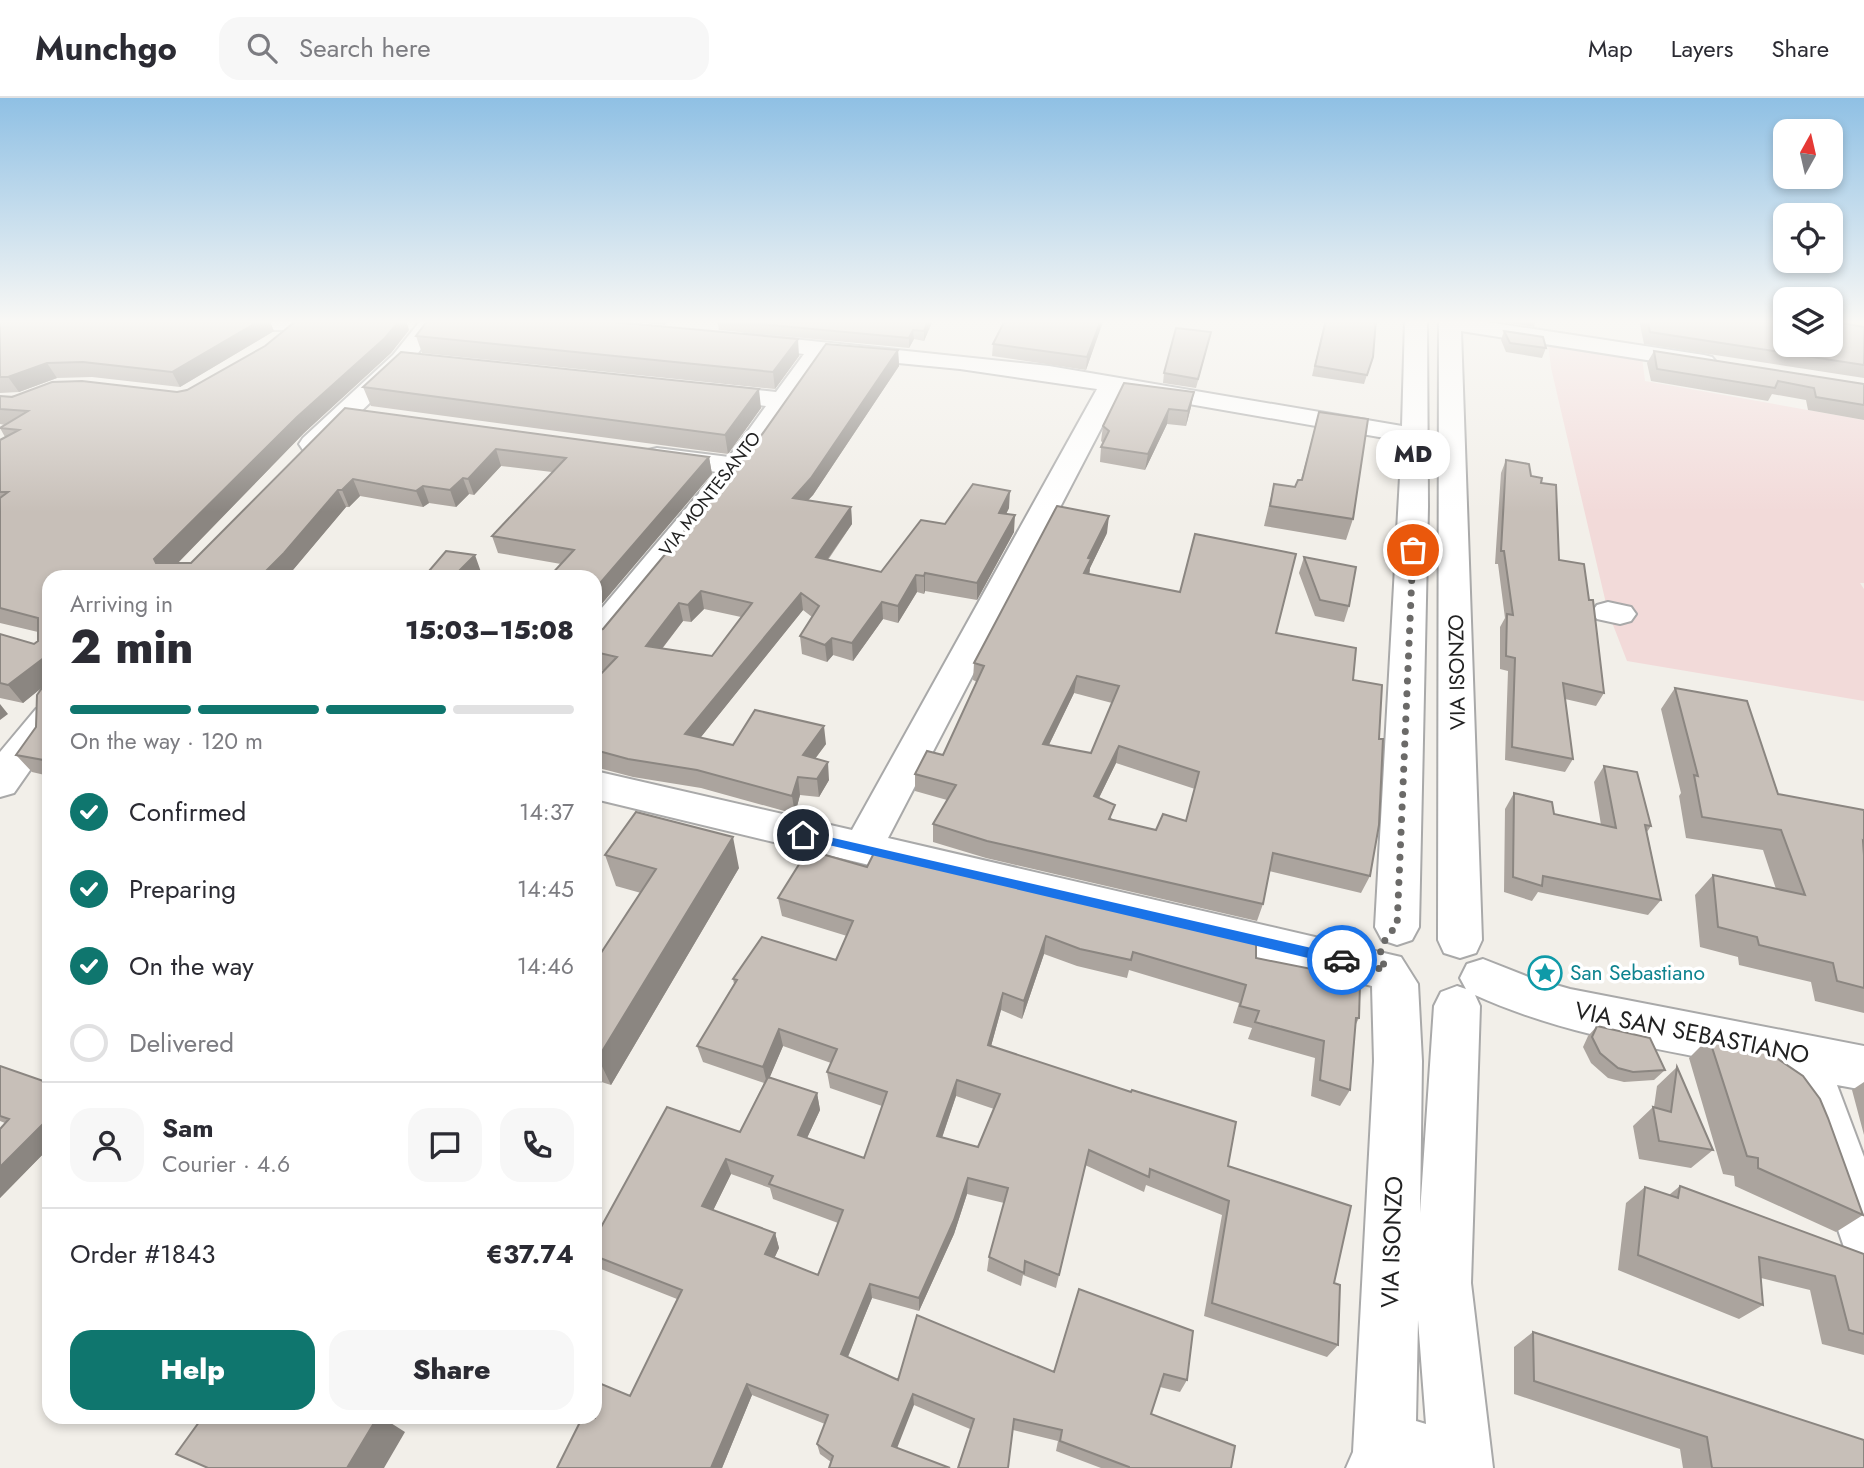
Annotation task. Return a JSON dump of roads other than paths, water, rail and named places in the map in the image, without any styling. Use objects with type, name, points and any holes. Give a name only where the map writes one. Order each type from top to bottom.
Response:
[{"type":"street","points":[[295,460],[376,384]]},
{"type":"street","name":"VIA MONTESANTO","points":[[602,629],[736,466],[794,384]]},
{"type":"street","points":[[862,849],[1112,384],[1416,436]]},
{"type":"street","points":[[1397,927],[1415,498],[1416,384]]},
{"type":"street","name":"VIA ISONZO","points":[[1451,384],[1467,975],[1443,1283],[1461,1468]]},
{"type":"street","points":[[688,390],[783,400]]},
{"type":"street","points":[[346,413],[373,417]]},
{"type":"street","points":[[628,452],[736,466]]},
{"type":"street","points":[[1415,498],[1436,505],[1454,504]]},
{"type":"street","points":[[0,783],[13,762],[42,727]]},
{"type":"street","points":[[602,787],[1390,977],[1424,1002],[1467,975]]},
{"type":"street","name":"VIA SAN SEBASTIANO","points":[[1397,927],[1428,926],[1467,975],[1524,996],[1570,1009],[1864,1068]]},
{"type":"street","name":"VIA ISONZO","points":[[1381,1464],[1398,1061],[1390,977],[1380,949],[1389,933],[1397,927]]},
{"type":"street","points":[[1801,1054],[1862,1218]]},
{"type":"street","points":[[1381,1464],[1395,1452],[1407,1450],[1432,1457],[1445,1468]]},
{"type":"place","name":"MD","points":[[1413,550]]},
{"type":"place","name":"San Sebastiano","points":[[1545,973]]}]
